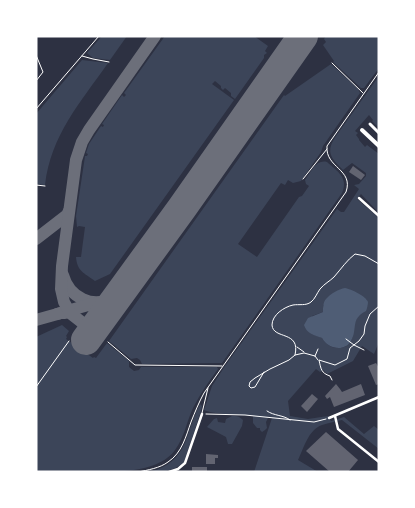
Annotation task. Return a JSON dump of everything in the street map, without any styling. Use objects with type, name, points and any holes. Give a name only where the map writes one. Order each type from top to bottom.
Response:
[{"type":"main road","points":[[362,130],[379,146]]},
{"type":"street","points":[[370,124],[379,133]]},
{"type":"street","points":[[359,198],[379,216]]},
{"type":"street","points":[[329,418],[379,396]]},
{"type":"street","points":[[169,472],[178,469],[185,463],[202,414]]},
{"type":"street","points":[[335,416],[338,429],[379,462]]},
{"type":"lane","points":[[37,108],[99,36]]},
{"type":"lane","points":[[36,55],[43,72],[36,81]]},
{"type":"lane","points":[[82,56],[109,62]]},
{"type":"lane","points":[[332,63],[364,93]]},
{"type":"lane","points":[[304,179],[379,72]]},
{"type":"lane","points":[[138,472],[163,465],[176,456],[198,405],[208,388],[346,192],[348,184],[346,177],[329,159],[327,148]]},
{"type":"lane","points":[[36,185],[45,186]]},
{"type":"lane","points":[[36,387],[69,341]]},
{"type":"lane","points":[[108,342],[135,365],[223,366]]},
{"type":"lane","points":[[202,414],[208,388]]},
{"type":"path","points":[[379,264],[365,256],[355,254],[326,285],[322,286],[311,302],[292,305],[281,310],[273,322],[273,328],[291,338],[304,353],[330,364],[337,364],[347,359],[350,348],[364,334],[370,314],[379,306]]},
{"type":"path","points":[[346,339],[364,350]]},
{"type":"path","points":[[295,355],[296,346]]},
{"type":"path","points":[[314,356],[318,349]]},
{"type":"path","points":[[264,372],[255,387],[251,388],[249,386],[250,382],[264,372],[286,362],[295,355],[304,353]]},
{"type":"path","points":[[319,360],[321,369],[332,380]]},
{"type":"path","points":[[267,411],[291,420]]},
{"type":"path","points":[[209,414],[245,415],[314,422],[320,422],[329,418]]},
{"type":"shaded area","points":[[102,36],[127,36],[110,60],[93,58],[87,53]]},
{"type":"shaded area","points":[[165,36],[254,36],[268,46],[264,58],[235,99],[231,96],[231,93],[225,88],[223,90],[215,81],[212,84],[234,100],[110,274],[95,281],[80,269],[76,257],[81,257],[85,227],[77,227],[76,216],[85,156],[88,154],[86,153],[89,144],[101,126],[103,127],[104,125],[102,124],[122,95],[124,97],[126,95],[124,93]]},
{"type":"shaded area","points":[[326,36],[379,36],[379,68],[364,88],[361,88],[333,62],[323,45],[326,42],[324,39]]},
{"type":"shaded area","points":[[82,60],[108,63],[77,106],[60,135],[53,150],[45,185],[36,184],[36,114]]},
{"type":"shaded area","points":[[331,64],[360,93],[301,181],[293,183],[288,180],[285,185],[281,183],[238,244],[257,257],[299,197],[302,196],[309,186],[305,180],[320,162],[327,162],[341,175],[344,183],[342,193],[222,363],[142,364],[137,358],[131,359],[109,341],[284,95]]},
{"type":"shaded area","points":[[379,76],[379,128],[369,115],[355,131],[365,147],[367,145],[379,154],[379,213],[361,194],[357,199],[379,218],[379,342],[374,354],[362,346],[353,361],[327,374],[323,370],[320,372],[316,369],[288,401],[290,416],[308,419],[328,416],[331,421],[344,417],[364,434],[374,426],[379,430],[379,449],[340,420],[317,427],[307,440],[298,460],[318,472],[254,472],[272,418],[268,418],[266,422],[267,428],[262,432],[253,423],[253,416],[220,414],[204,410],[212,386],[225,366],[337,209],[344,212],[359,189],[354,185],[359,184],[366,176],[366,173],[352,163],[343,170],[335,162],[330,151],[336,136]],"holes":[[[366,299],[366,307],[357,318],[351,341],[348,345],[338,348],[333,347],[322,338],[312,334],[312,316],[323,312],[323,305]]]},
{"type":"shaded area","points":[[345,288],[361,295],[367,300],[368,304],[366,311],[356,321],[351,341],[344,347],[336,348],[309,332],[304,325],[308,318],[323,312],[325,300],[328,297]]},
{"type":"shaded area","points":[[62,325],[69,331],[66,339],[93,358],[96,358],[107,343],[129,361],[129,367],[134,371],[139,370],[141,367],[217,367],[218,369],[193,408],[178,445],[167,458],[158,464],[134,470],[36,472],[36,337]]},
{"type":"shaded area","points":[[200,404],[202,406],[201,411],[184,462],[172,470],[149,472],[172,462],[178,454]]},
{"type":"shaded area","points":[[232,416],[243,420],[242,426],[232,444],[228,444],[226,437],[207,427],[214,419],[217,418],[218,422],[225,423],[226,419]]},
{"type":"building","points":[[353,166],[365,175],[361,180],[349,172]]},
{"type":"building","points":[[376,363],[379,368],[379,384],[376,385],[368,366]]},
{"type":"building","points":[[336,384],[342,392],[361,384],[365,395],[334,407],[330,397],[327,399],[325,396]]},
{"type":"building","points":[[312,394],[318,399],[307,412],[301,406]]},
{"type":"building","points":[[326,432],[358,460],[348,472],[330,472],[306,451]]},
{"type":"building","points":[[206,454],[218,455],[218,458],[215,458],[215,464],[206,464]]},
{"type":"building","points":[[192,467],[207,467],[207,472],[192,472]]},
{"type":"taxiway","points":[[93,331],[70,313],[64,302],[61,289],[62,266],[76,160],[82,142],[89,130],[155,36]]},
{"type":"taxiway","points":[[36,239],[67,215],[69,211]]},
{"type":"taxiway","points":[[63,275],[71,290],[76,295],[90,302],[105,301],[123,289]]},
{"type":"taxiway","points":[[57,314],[95,303]]},
{"type":"taxiway","points":[[36,320],[65,313]]},
{"type":"runway","points":[[86,340],[303,36]]}]
